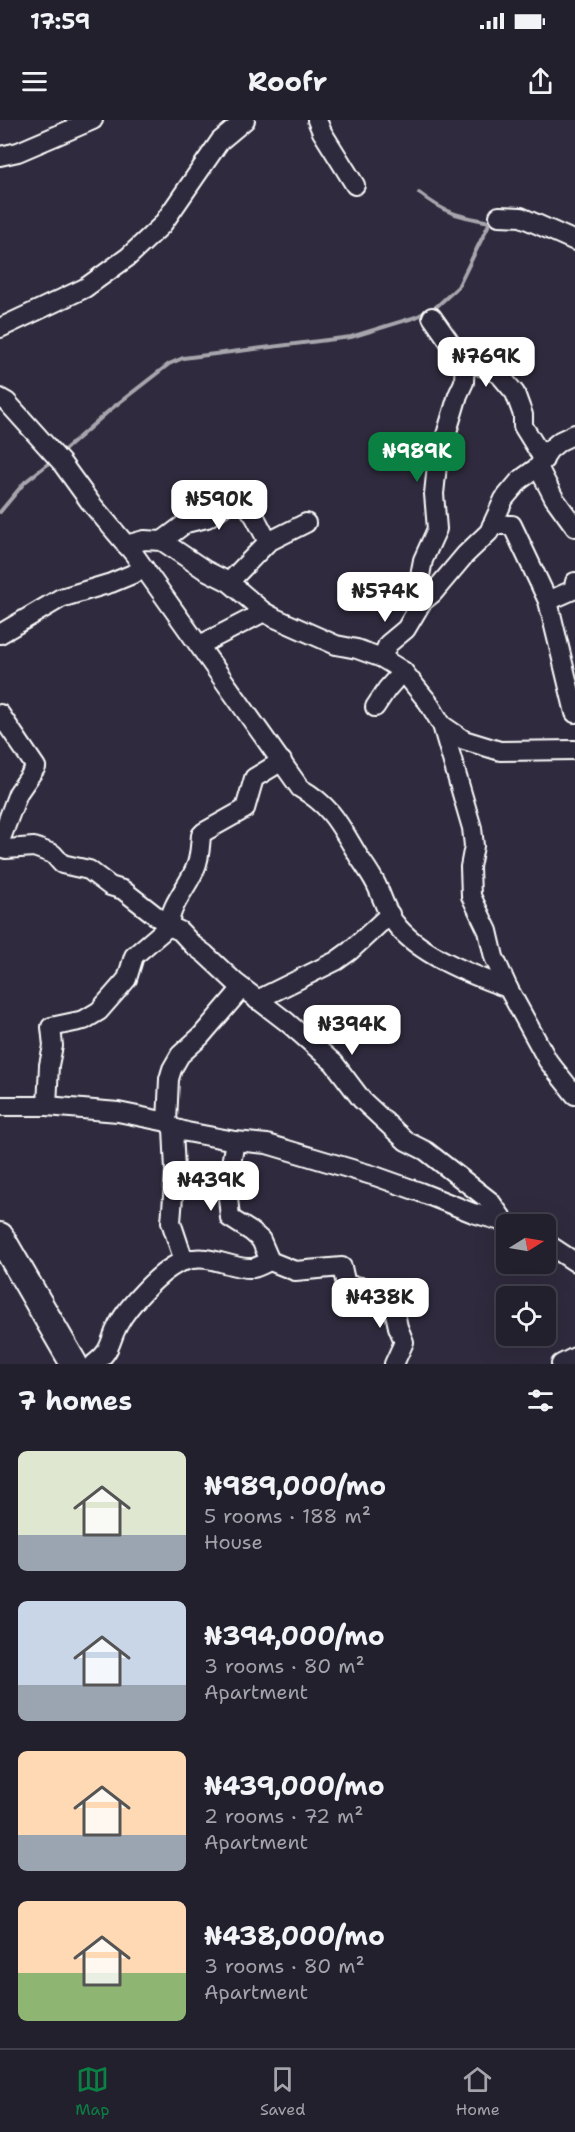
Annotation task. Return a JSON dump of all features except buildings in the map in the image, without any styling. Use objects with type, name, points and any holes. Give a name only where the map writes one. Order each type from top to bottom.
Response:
[{"type":"highway","points":[[0,1236],[74,1364]]},
{"type":"highway","points":[[0,1261],[59,1364]]},
{"type":"street","points":[[0,156],[18,152],[93,120]]},
{"type":"street","points":[[317,120],[355,185]]},
{"type":"street","points":[[0,328],[85,288],[128,257],[162,225],[220,141],[239,122]]},
{"type":"street","points":[[499,216],[521,217],[575,241]]},
{"type":"street","points":[[432,317],[460,357],[499,374],[515,393],[523,415],[523,426],[541,463],[554,498],[575,527]]},
{"type":"street","points":[[422,602],[418,586],[423,560],[437,529],[434,494],[437,465],[464,382],[465,359]]},
{"type":"street","points":[[0,398],[56,456],[145,569],[300,788],[319,799],[333,814],[361,861],[372,874],[392,920],[401,931],[429,951],[508,988]]},
{"type":"street","points":[[382,658],[388,644],[406,629],[422,602],[489,532],[504,499],[520,480],[541,463],[549,450],[560,441],[575,434]]},
{"type":"street","points":[[162,541],[186,524],[207,518],[240,495],[268,542]]},
{"type":"street","points":[[229,582],[268,542],[306,524]]},
{"type":"street","points":[[492,525],[512,525],[548,602],[575,713]]},
{"type":"street","points":[[126,545],[144,540],[162,541],[205,570],[229,582],[264,612],[292,627],[336,645],[357,649],[382,658],[403,671],[428,702],[442,725],[472,828],[474,846],[470,867],[471,896],[488,931],[494,957],[508,988],[548,1061],[575,1095]]},
{"type":"street","points":[[0,634],[61,598],[111,584],[145,569]]},
{"type":"street","points":[[548,602],[573,590],[575,582]]},
{"type":"street","points":[[200,645],[264,612]]},
{"type":"street","points":[[375,707],[403,671]]},
{"type":"street","points":[[0,714],[36,767],[18,793],[0,841]]},
{"type":"street","points":[[442,725],[464,740],[500,751],[575,750]]},
{"type":"street","points":[[47,1106],[49,1065],[53,1046],[51,1027],[84,1020],[99,1011],[127,979],[134,956],[169,926],[169,913],[186,888],[197,866],[201,835],[245,809],[254,778],[282,761]]},
{"type":"street","points":[[0,847],[6,849],[34,847],[53,854],[62,864],[89,870],[110,886],[123,890],[169,926],[183,934],[242,988],[334,1063],[362,1100],[406,1141],[433,1156],[490,1201],[501,1214]]},
{"type":"street","points":[[258,1000],[336,961],[390,914]]},
{"type":"street","points":[[184,1261],[171,1222],[175,1171],[170,1125],[172,1069],[180,1055],[201,1036],[242,988]]},
{"type":"street","points":[[0,1106],[47,1106],[118,1112],[235,1141],[267,1144],[420,1192],[473,1214],[496,1220]]},
{"type":"street","points":[[235,1141],[227,1187],[230,1218],[261,1240],[270,1261]]},
{"type":"street","points":[[556,1250],[575,1262]]},
{"type":"street","points":[[94,1364],[106,1355],[118,1324],[145,1290],[169,1269],[184,1261],[204,1258],[253,1268],[270,1261],[295,1271],[342,1268],[346,1286],[383,1290],[391,1294],[398,1327],[404,1342],[394,1364]]},
{"type":"street","points":[[561,1364],[575,1357]]},
{"type":"waterway","points":[[419,193],[437,206],[453,213],[490,222]]},
{"type":"waterway","points":[[61,453],[111,409],[169,364],[183,358],[351,337],[416,317],[436,307],[458,287],[490,222],[496,223]]},
{"type":"waterway","points":[[0,512],[25,482],[53,460]]}]
